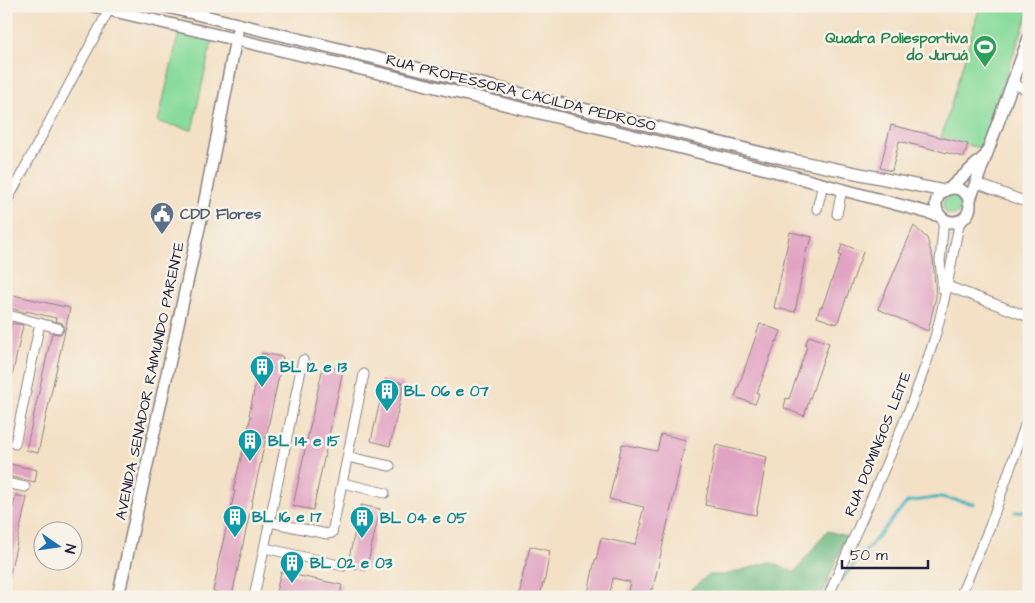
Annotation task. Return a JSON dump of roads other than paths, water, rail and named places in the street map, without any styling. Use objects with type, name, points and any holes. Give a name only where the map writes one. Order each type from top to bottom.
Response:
[{"type":"street","name":"RUA PROFESSORA CACILDA PEDROSO","points":[[93,6],[110,8],[236,41],[387,75],[823,184],[942,218]]},
{"type":"street","name":"RUA PROFESSORA CACILDA PEDROSO","points":[[164,6],[782,158],[947,190]]},
{"type":"street","points":[[6,203],[110,8]]},
{"type":"street","name":"AVENIDA SENADOR RAIMUNDO PARENTE","points":[[118,597],[204,204],[238,25]]},
{"type":"street","points":[[986,155],[969,173],[940,195],[936,205],[942,218],[949,222],[960,220],[968,213],[969,202],[1029,38]]},
{"type":"street","points":[[1012,84],[1029,90]]},
{"type":"street","points":[[976,183],[1029,203]]},
{"type":"street","points":[[817,209],[823,184]]},
{"type":"street","points":[[837,214],[842,189]]},
{"type":"street","points":[[947,190],[962,191],[969,202]]},
{"type":"street","name":"RUA DOMINGOS LEITE","points":[[828,597],[899,435],[934,341],[945,299],[940,261],[942,218]]},
{"type":"street","name":"RUA DOMINGOS LEITE","points":[[944,285],[960,220]]},
{"type":"street","points":[[944,285],[1029,317]]},
{"type":"street","points":[[6,318],[12,316],[58,328]]},
{"type":"street","points":[[15,444],[40,323]]},
{"type":"street","points":[[254,597],[303,360]]},
{"type":"street","points":[[270,522],[330,534],[333,529],[343,483],[364,374]]},
{"type":"street","points":[[960,597],[990,526],[1029,414]]},
{"type":"street","points":[[348,457],[390,466]]},
{"type":"street","points":[[6,483],[25,487]]},
{"type":"street","points":[[343,483],[385,493]]},
{"type":"street","points":[[265,548],[344,566]]},
{"type":"waterway","points":[[837,585],[907,502],[941,497],[974,504]]},
{"type":"waterway","points":[[1015,512],[1029,510]]},
{"type":"place","name":"Quadra Poliesportiva do Juruá","points":[[985,68]]},
{"type":"place","name":"CDD Flores","points":[[162,235]]},
{"type":"place","name":"BL 12 e 13","points":[[262,388]]},
{"type":"place","name":"BL 06 e 07","points":[[387,412]]},
{"type":"place","name":"BL 14 e 15","points":[[250,462]]},
{"type":"place","name":"BL 16 e 17","points":[[235,538]]},
{"type":"place","name":"BL 04 e 05","points":[[362,539]]},
{"type":"place","name":"BL 02 e 03","points":[[292,584]]}]
